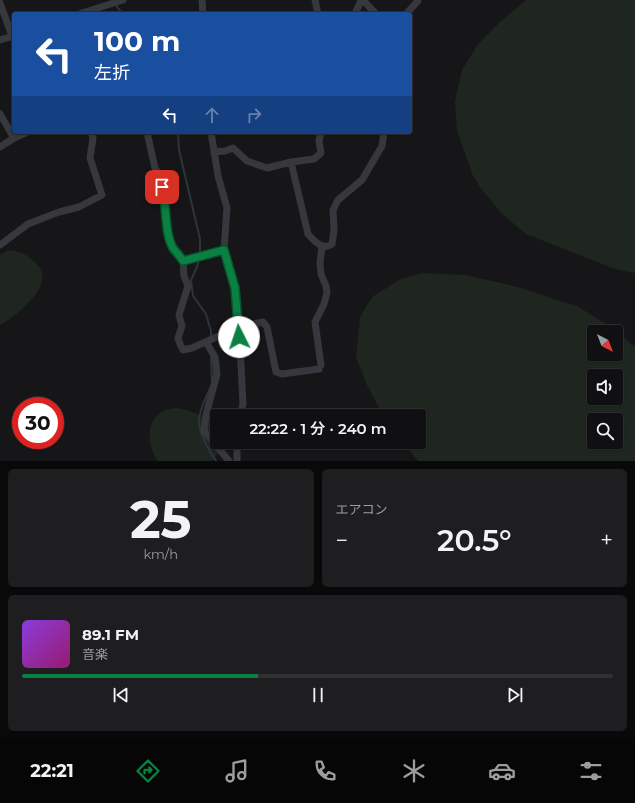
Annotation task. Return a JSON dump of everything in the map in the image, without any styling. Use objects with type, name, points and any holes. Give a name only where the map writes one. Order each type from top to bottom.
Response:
[{"type":"street","points":[[92,12],[123,0]]},
{"type":"street","points":[[202,0],[203,12]]},
{"type":"street","points":[[315,0],[318,12]]},
{"type":"street","points":[[356,12],[362,0],[374,12]]},
{"type":"street","points":[[408,12],[418,0]]},
{"type":"street","points":[[0,3],[12,33]]},
{"type":"street","points":[[0,40],[12,36]]},
{"type":"street","points":[[0,114],[14,138]]},
{"type":"street","points":[[0,147],[23,134]]},
{"type":"street","points":[[0,245],[28,224],[59,212],[79,207],[102,195],[90,158],[93,138],[92,134]]},
{"type":"street","points":[[147,134],[155,168],[160,176],[165,198],[168,229],[172,246],[183,261],[184,276],[188,286],[179,315],[182,326],[178,338],[183,350],[206,342],[239,327],[263,322],[267,327],[276,372],[282,374],[320,367],[315,322],[324,304],[326,293],[326,286],[321,274],[320,263],[322,246]]},
{"type":"street","points":[[211,134],[218,176],[227,208],[224,250],[235,288],[239,327],[243,404],[242,409]]},
{"type":"street","points":[[214,152],[225,152],[233,148],[247,161],[267,168],[291,162],[314,159],[321,153],[318,141],[320,134]]},
{"type":"street","points":[[291,162],[308,234],[314,241],[322,246],[329,246],[332,244],[334,231],[333,210],[338,200],[362,180],[382,146],[384,134]]},
{"type":"street","points":[[183,261],[224,250]]},
{"type":"street","points":[[206,342],[215,357],[217,374],[206,415],[204,431],[229,461]]},
{"type":"street","points":[[237,449],[237,461]]},
{"type":"shaded area","points":[[526,0],[635,0],[635,273],[615,269],[526,234],[501,213],[473,176],[457,131],[455,101],[462,70],[478,44],[500,22]]},
{"type":"shaded area","points":[[9,250],[17,251],[35,262],[41,270],[42,279],[39,289],[33,298],[16,314],[0,325],[0,255]]},
{"type":"shaded area","points":[[422,273],[466,275],[522,288],[577,306],[608,325],[587,325],[587,361],[623,361],[623,337],[635,347],[635,461],[418,461],[409,449],[426,449],[426,409],[379,409],[367,385],[356,358],[360,317],[372,297],[401,279]]},
{"type":"shaded area","points":[[176,408],[188,411],[199,415],[210,424],[210,449],[220,449],[212,461],[158,461],[150,442],[150,429],[152,422],[156,417],[166,410]]},
{"type":"waterway","points":[[115,4],[121,12]]},
{"type":"waterway","points":[[178,134],[179,150],[200,239],[200,255]]},
{"type":"waterway","points":[[199,259],[191,280],[193,296],[206,314],[211,331],[211,338]]},
{"type":"waterway","points":[[211,356],[212,382]]},
{"type":"waterway","points":[[210,388],[201,408],[199,426],[216,461]]},
{"type":"route","points":[[162,187],[172,246],[183,261],[224,250],[235,288],[239,337]]}]
